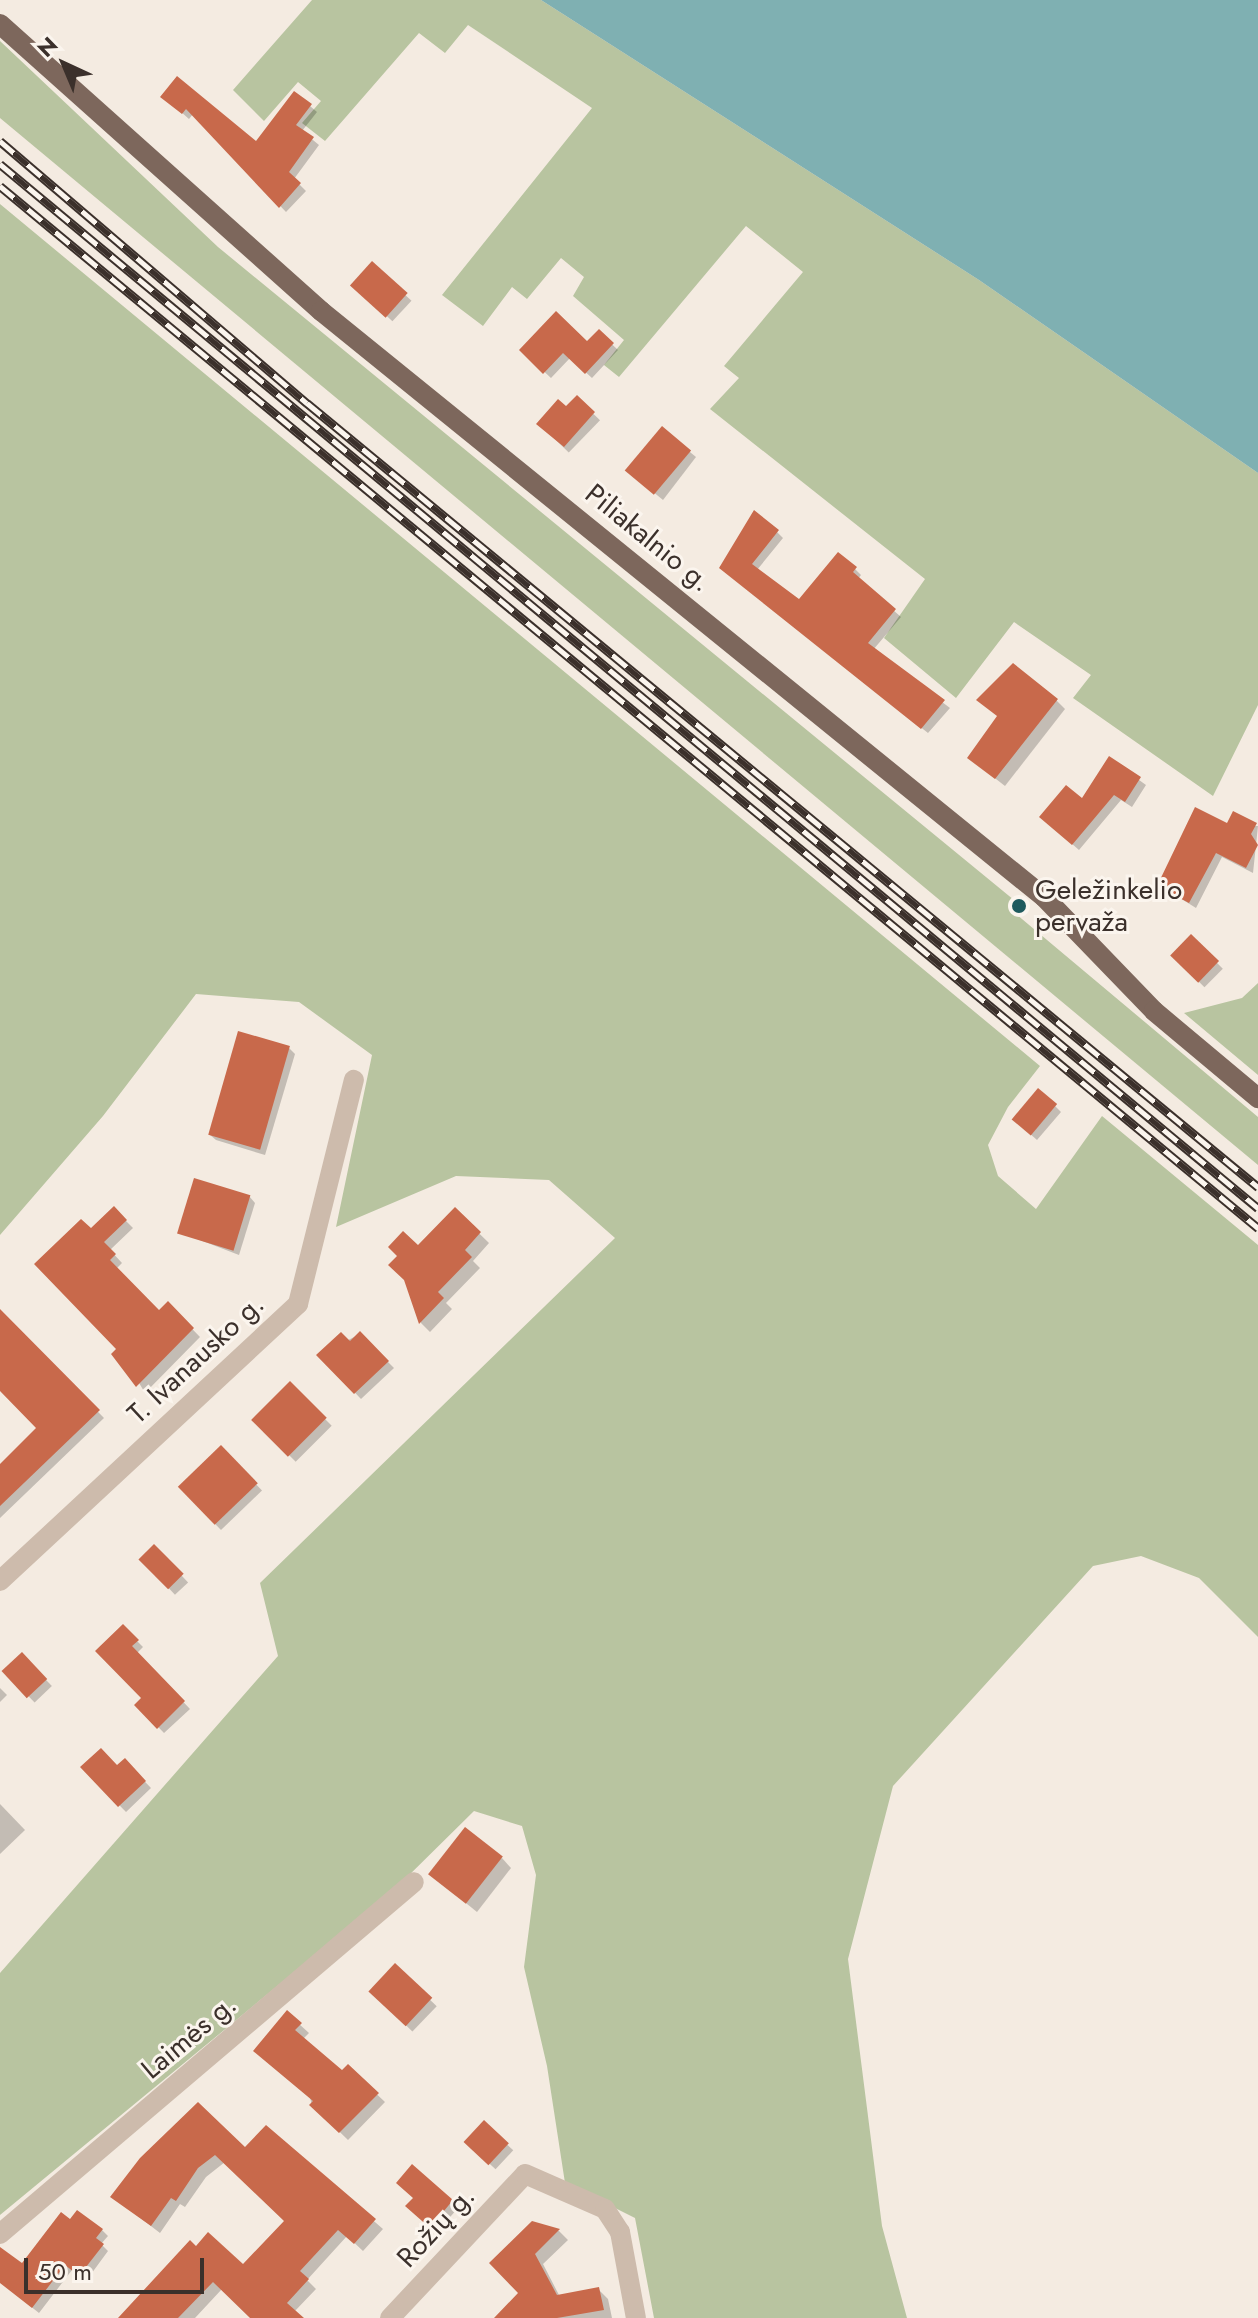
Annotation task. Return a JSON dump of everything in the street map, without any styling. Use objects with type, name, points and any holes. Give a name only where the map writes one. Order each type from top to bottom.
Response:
[{"type":"main road","name":"Piliakalnio g.","points":[[0,24],[321,311],[1044,897],[1154,1011],[1258,1098]]},
{"type":"street","name":"T. Ivanausko g.","points":[[0,1581],[298,1304],[354,1080]]},
{"type":"street","name":"Laimės g.","points":[[0,2234],[414,1882]]},
{"type":"street","name":"Rožių g.","points":[[390,2318],[525,2174],[605,2209],[620,2232],[636,2318]]},
{"type":"green space","points":[[312,0],[541,0],[979,280],[1258,473],[1258,705],[1213,796],[1073,698],[1091,675],[1014,622],[956,698],[884,638],[925,579],[710,409],[739,378],[724,366],[803,272],[746,226],[619,377],[604,365],[624,340],[573,296],[584,277],[561,258],[527,299],[512,287],[483,326],[442,295],[592,108],[468,25],[445,53],[419,33],[325,141],[302,123],[321,101],[298,82],[264,121],[233,90]]},
{"type":"green space","points":[[0,41],[218,247],[1014,900],[1009,908],[1258,1117],[1258,1165],[0,118]]},
{"type":"green space","points":[[0,204],[1040,1066],[1008,1107],[988,1145],[998,1176],[1036,1209],[1102,1116],[1258,1245],[1258,1637],[1199,1578],[1141,1556],[1093,1566],[893,1786],[848,1959],[882,2226],[907,2318],[654,2318],[635,2218],[565,2183],[547,2066],[524,1967],[536,1875],[522,1826],[474,1811],[395,1889],[0,2215],[0,1973],[278,1656],[260,1583],[615,1238],[549,1180],[456,1176],[336,1227],[372,1055],[299,1002],[196,994],[103,1116],[0,1235]]},
{"type":"green space","points":[[1258,983],[1258,1075],[1184,1013],[1242,998]]},
{"type":"water","points":[[541,0],[1258,0],[1258,473],[979,280]]},
{"type":"building","points":[[177,76],[256,141],[294,91],[312,104],[296,125],[314,137],[289,172],[301,183],[279,208],[186,109],[182,114],[160,97]]},
{"type":"building","points":[[372,261],[408,293],[386,318],[350,286]]},
{"type":"building","points":[[556,311],[587,341],[599,329],[614,343],[585,374],[563,353],[543,374],[519,350]]},
{"type":"building","points":[[577,395],[595,412],[564,447],[536,424],[558,399],[566,406]]},
{"type":"building","points":[[662,426],[691,450],[654,495],[625,470]]},
{"type":"building","points":[[754,510],[779,530],[752,564],[799,599],[838,552],[857,567],[853,572],[896,609],[868,643],[945,700],[921,729],[719,568]]},
{"type":"building","points":[[1013,663],[1058,699],[995,779],[967,758],[997,716],[976,700]]},
{"type":"building","points":[[1109,756],[1141,777],[1125,802],[1114,795],[1072,845],[1039,817],[1066,785],[1082,798]]},
{"type":"building","points":[[1195,807],[1227,823],[1233,811],[1257,823],[1251,834],[1258,845],[1246,868],[1216,853],[1189,903],[1157,886]]},
{"type":"building","points":[[1191,934],[1219,961],[1198,983],[1170,956]]},
{"type":"building","points":[[238,1031],[290,1046],[260,1150],[208,1135]]},
{"type":"building","points":[[1038,1088],[1057,1104],[1031,1135],[1012,1119]]},
{"type":"building","points":[[194,1178],[250,1195],[233,1251],[177,1233]]},
{"type":"building","points":[[114,1206],[127,1220],[104,1242],[116,1254],[110,1260],[159,1310],[168,1301],[194,1328],[136,1387],[111,1354],[116,1349],[34,1264],[81,1219],[91,1228]]},
{"type":"building","points":[[455,1207],[481,1232],[465,1250],[472,1257],[438,1292],[444,1298],[419,1324],[404,1280],[388,1265],[397,1256],[388,1247],[403,1231],[418,1245]]},
{"type":"building","points":[[0,1309],[100,1410],[0,1506],[0,1464],[36,1428],[0,1391]]},
{"type":"building","points":[[360,1331],[389,1361],[354,1394],[316,1355],[341,1332],[350,1341]]},
{"type":"building","points":[[290,1381],[327,1418],[288,1457],[251,1420]]},
{"type":"building","points":[[221,1445],[258,1483],[215,1525],[178,1487]]},
{"type":"building","points":[[154,1544],[184,1574],[168,1589],[138,1560]]},
{"type":"building","points":[[123,1624],[139,1640],[132,1646],[185,1701],[157,1729],[134,1705],[141,1698],[95,1651]]},
{"type":"building","points":[[22,1652],[47,1679],[27,1698],[2,1671]]},
{"type":"building","points":[[101,1748],[117,1765],[125,1758],[146,1781],[118,1807],[80,1767]]},
{"type":"building","points":[[465,1827],[503,1857],[466,1904],[428,1874]]},
{"type":"building","points":[[395,1963],[432,1998],[406,2026],[368,1992]]},
{"type":"building","points":[[287,2010],[302,2023],[295,2030],[342,2070],[348,2064],[379,2093],[339,2133],[309,2105],[313,2101],[253,2051]]},
{"type":"building","points":[[198,2102],[245,2147],[266,2125],[376,2219],[354,2244],[338,2230],[300,2271],[309,2279],[287,2303],[304,2318],[250,2318],[213,2282],[178,2318],[118,2318],[190,2240],[196,2246],[208,2232],[243,2264],[284,2221],[215,2155],[198,2168],[176,2201],[171,2198],[151,2226],[110,2197],[140,2158]]},
{"type":"building","points":[[484,2120],[509,2143],[488,2165],[464,2142]]},
{"type":"building","points":[[412,2164],[453,2200],[430,2228],[405,2206],[413,2198],[396,2183]]},
{"type":"building","points":[[77,2210],[103,2229],[96,2238],[104,2244],[79,2276],[65,2265],[32,2308],[0,2283],[0,2247],[22,2263],[61,2212],[70,2219]]},
{"type":"building","points":[[532,2221],[560,2229],[535,2254],[557,2295],[599,2287],[604,2310],[557,2318],[494,2318],[518,2293],[489,2263]]},
{"type":"railway","points":[[0,141],[307,403],[1258,1187]]},
{"type":"railway","points":[[0,164],[1258,1208]]},
{"type":"railway","points":[[0,186],[1258,1228]]},
{"type":"place","name":"Geležinkelio pervaža","points":[[1019,906]]}]
